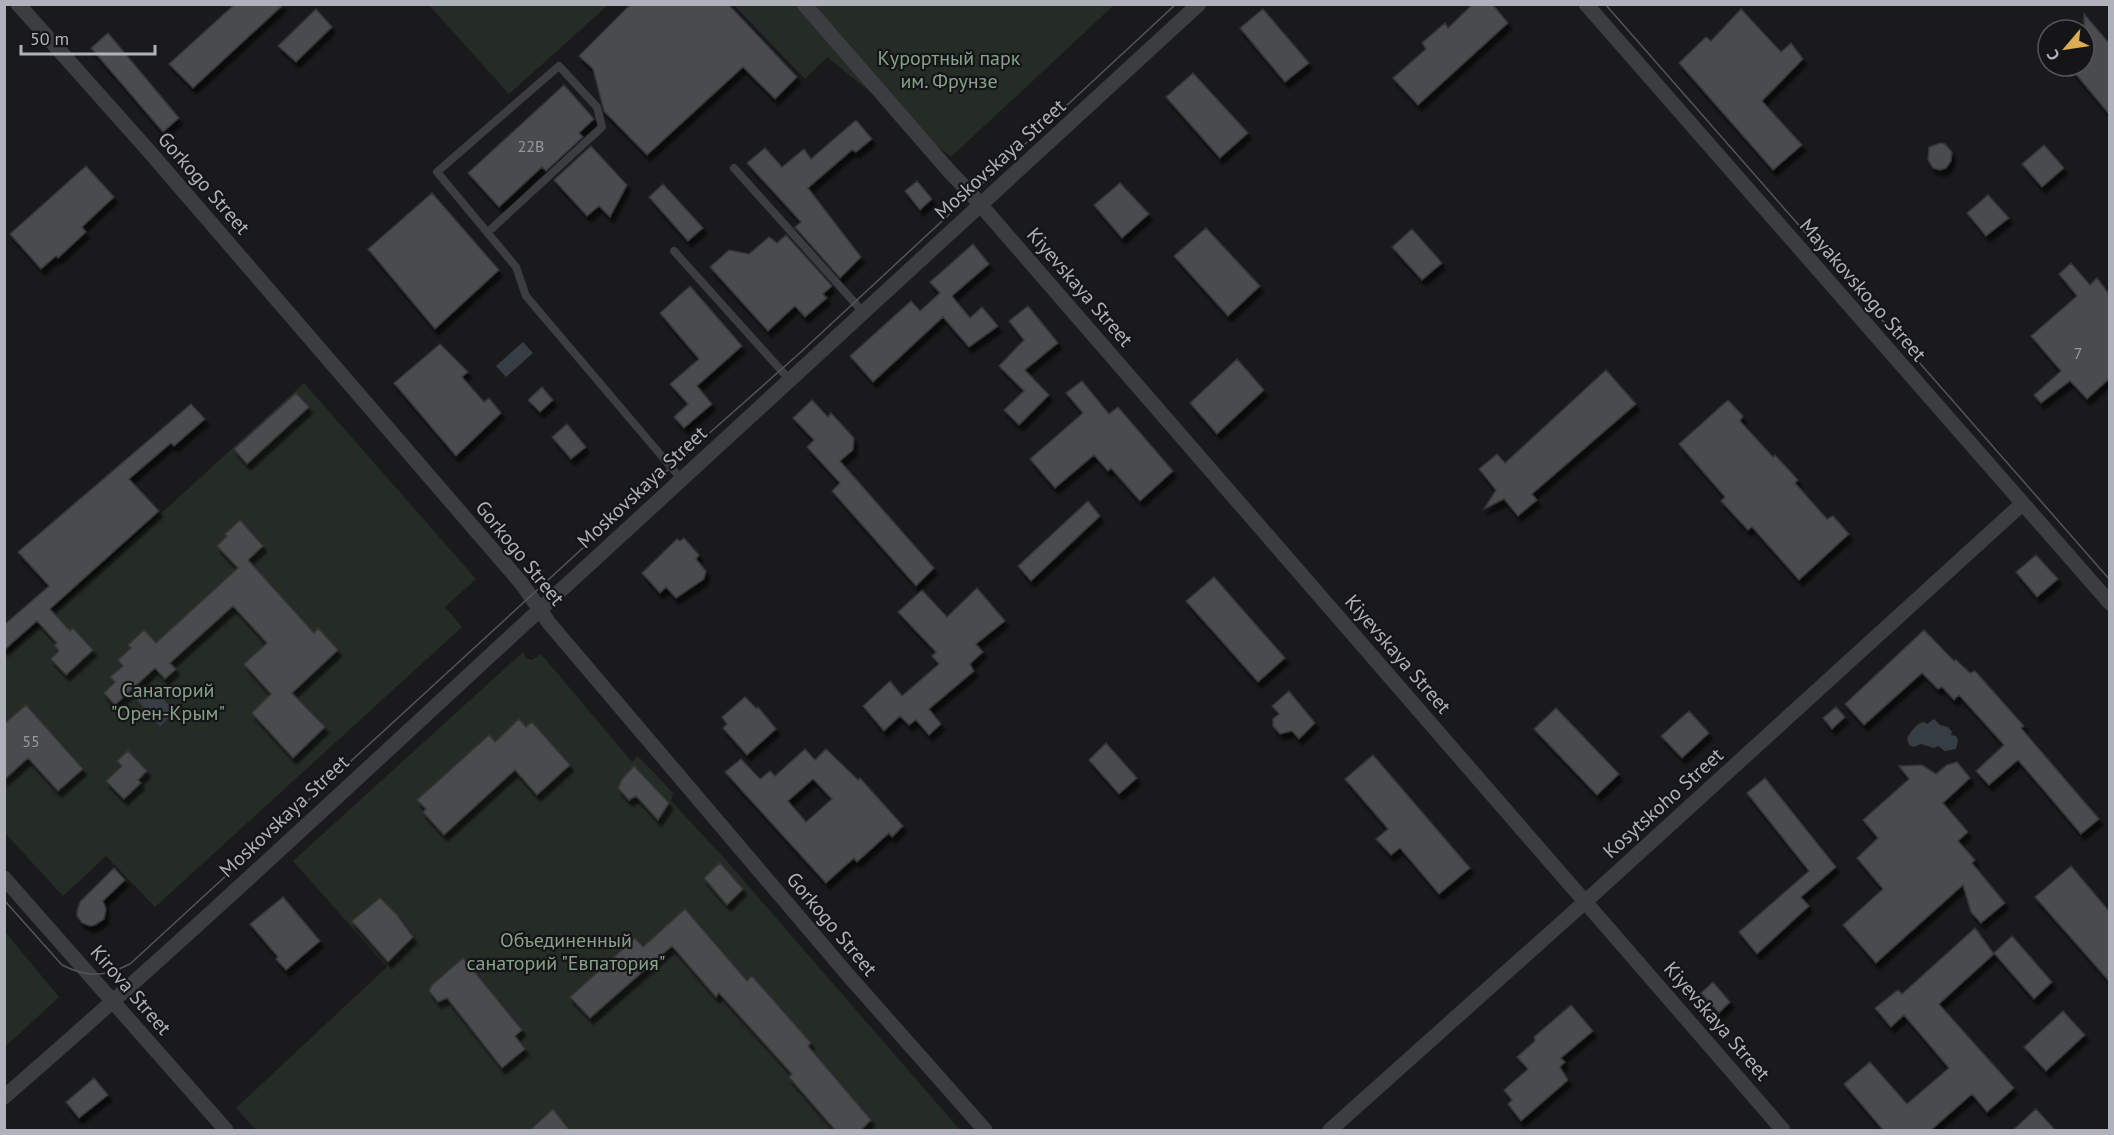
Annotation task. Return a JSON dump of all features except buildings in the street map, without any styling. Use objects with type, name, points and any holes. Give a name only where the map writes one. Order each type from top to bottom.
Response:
[{"type":"street","name":"Gorkogo Street","points":[[18,4],[522,584],[539,610],[848,975],[986,1131]]},
{"type":"street","name":"Kiyevskaya Street","points":[[804,4],[1586,901],[1783,1131]]},
{"type":"street","name":"Moskovskaya Street","points":[[4,1097],[114,1002],[1199,4]]},
{"type":"street","name":"Mayakovskogo Street","points":[[1586,4],[2109,603]]},
{"type":"street","name":"Kosytskoho Street","points":[[1330,1131],[2022,504]]},
{"type":"street","name":"Kirova Street","points":[[4,878],[226,1131]]},
{"type":"lane","points":[[488,232],[602,127],[597,107],[559,66],[437,172],[516,267],[526,296],[682,480]]},
{"type":"lane","points":[[734,168],[863,312]]},
{"type":"lane","points":[[674,251],[789,379]]},
{"type":"green space","points":[[429,5],[608,5],[509,94]]},
{"type":"green space","name":"Курортный парк им. Фрунзе","points":[[734,5],[1114,5],[951,157],[827,57],[805,79]]},
{"type":"green space","name":"Санаторий \"Орен-Крым\"","points":[[304,383],[476,579],[445,607],[462,627],[155,907],[106,856],[63,896],[5,833],[5,656]]},
{"type":"green space","name":"Объединенный санаторий \"Евпатория\"","points":[[523,652],[526,658],[532,660],[541,654],[632,762],[638,756],[673,793],[671,801],[725,859],[960,1130],[256,1130],[236,1108],[387,967],[293,861]]},
{"type":"green space","points":[[5,932],[59,997],[5,1047]]},
{"type":"shaded area","points":[[523,342],[533,353],[506,377],[496,366]]},
{"type":"shaded area","points":[[152,686],[175,712],[160,726],[137,700]]},
{"type":"shaded area","points":[[1934,719],[1940,725],[1948,727],[1952,732],[1951,735],[1956,736],[1958,740],[1956,749],[1945,751],[1938,746],[1934,748],[1921,744],[1914,747],[1909,745],[1907,738],[1914,728]]},
{"type":"tram line","points":[[4,900],[62,965],[80,972],[96,974],[130,964],[671,467],[802,351],[1176,4]]},
{"type":"tram line","points":[[1605,4],[2110,580]]}]
